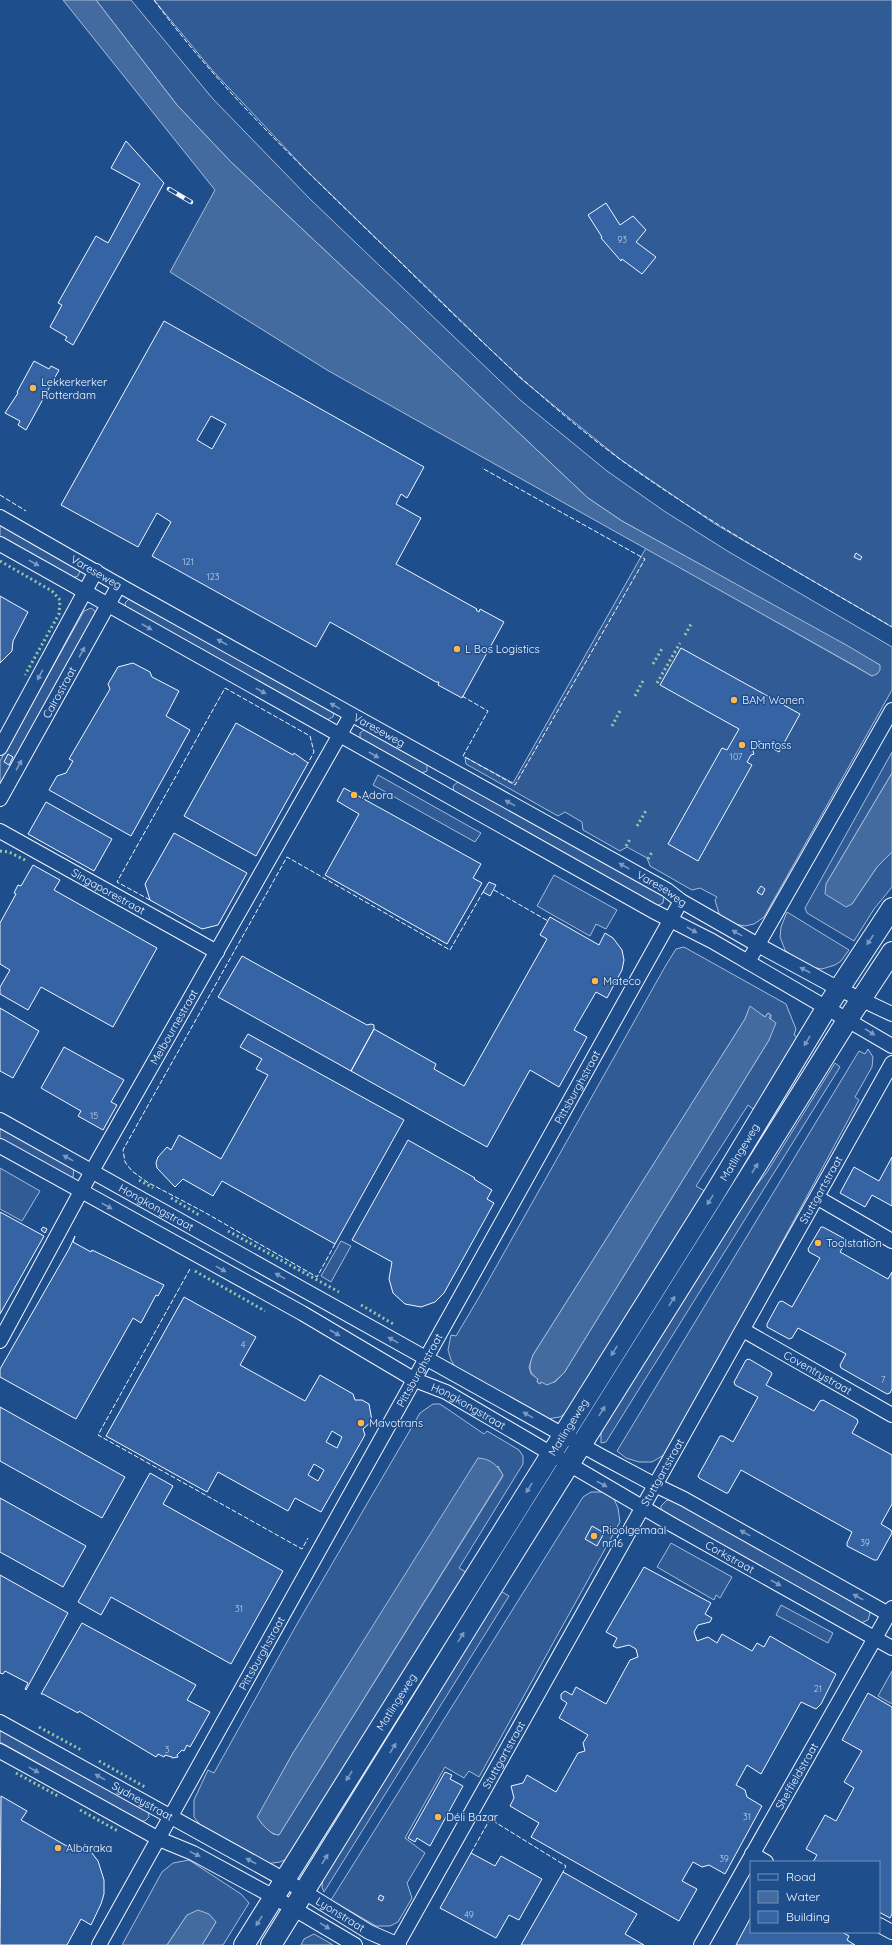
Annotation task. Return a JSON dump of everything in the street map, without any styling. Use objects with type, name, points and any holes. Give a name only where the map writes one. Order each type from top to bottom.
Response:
[{"type":"main road","name":"Matlingeweg","points":[[244,1945],[562,1434],[713,1196],[827,1007],[892,908]]},
{"type":"main road","name":"Matlingeweg","points":[[271,1945],[568,1465],[848,1019],[892,952]]},
{"type":"street","name":"Vareseweg","points":[[0,517],[351,715],[667,890],[681,901],[758,944],[839,989],[892,1014]]},
{"type":"street","name":"Vareseweg","points":[[0,544],[653,911],[672,919],[848,1019],[892,1046]]},
{"type":"street","points":[[0,748],[96,571]]},
{"type":"street","name":"Cairostraat","points":[[0,799],[119,585]]},
{"type":"street","points":[[748,962],[892,710]]},
{"type":"street","name":"Melbournestraat","points":[[0,1341],[92,1172],[351,715]]},
{"type":"street","name":"Singaporestraat","points":[[0,831],[218,952]]},
{"type":"street","name":"Pittsburghstraat","points":[[99,1945],[681,901]]},
{"type":"street","name":"Stuttgartstraat","points":[[398,1945],[643,1506],[818,1198],[892,1063]]},
{"type":"street","name":"Hongkongstraat","points":[[0,1120],[582,1444]]},
{"type":"street","name":"Hongkongstraat","points":[[0,1146],[302,1313],[415,1380],[446,1392],[568,1465]]},
{"type":"street","points":[[818,1198],[892,1240]]},
{"type":"street","points":[[302,1313],[313,1295]]},
{"type":"street","name":"Coventrystraat","points":[[743,1330],[892,1415]]},
{"type":"street","points":[[582,1444],[655,1486],[684,1498],[891,1612]]},
{"type":"street","name":"Corkstraat","points":[[568,1465],[892,1648]]},
{"type":"street","name":"Sheffieldstraat","points":[[702,1945],[874,1638],[891,1612]]},
{"type":"street","name":"Sydneystraat","points":[[0,1722],[171,1816],[304,1892]]},
{"type":"street","points":[[0,1751],[159,1839],[194,1853],[274,1896]]},
{"type":"street","points":[[752,1854],[764,1861]]},
{"type":"street","name":"Lyonstraat","points":[[304,1892],[369,1932],[398,1945]]},
{"type":"street","name":"Lyonstraat","points":[[274,1896],[355,1945]]},
{"type":"street","points":[[880,1926],[892,1932]]},
{"type":"shaded area","points":[[96,0],[131,0],[213,99],[311,200],[519,399],[607,471],[664,511],[729,552],[892,647],[892,690],[764,917],[754,924],[745,926],[735,924],[720,917],[715,900],[717,897],[700,888],[692,890],[650,866],[647,858],[627,847],[620,851],[583,830],[582,822],[565,812],[558,816],[466,764],[465,757],[513,783],[646,548],[872,676],[880,665],[622,521],[588,498],[231,162],[177,105]]},
{"type":"shaded area","points":[[154,0],[892,0],[892,627],[715,524],[620,459],[520,378],[306,170],[212,70]]},
{"type":"shaded area","points":[[0,523],[78,568],[80,571],[78,576],[73,578],[0,539]]},
{"type":"shaded area","points":[[130,598],[334,712],[333,717],[327,720],[126,608],[125,603]]},
{"type":"shaded area","points":[[91,608],[96,614],[0,788],[0,761],[84,611]]},
{"type":"shaded area","points":[[365,729],[427,763],[427,771],[421,773],[360,738],[360,733]]},
{"type":"shaded area","points":[[892,752],[892,773],[826,884],[852,904],[877,867],[892,852],[892,887],[874,909],[854,941],[807,913],[805,908]]},
{"type":"shaded area","points":[[378,775],[481,833],[475,842],[373,785]]},
{"type":"shaded area","points":[[459,781],[663,894],[663,903],[657,906],[454,792],[453,786]]},
{"type":"shaded area","points":[[554,875],[617,910],[606,929],[596,924],[590,936],[537,906]]},
{"type":"shaded area","points":[[787,912],[849,950],[841,961],[835,965],[822,969],[811,967],[785,950],[780,937],[781,927]]},
{"type":"shaded area","points":[[684,947],[786,1004],[796,1029],[794,1035],[802,1040],[770,1092],[753,1109],[748,1105],[696,1186],[708,1193],[567,1412],[560,1417],[547,1419],[457,1370],[451,1360],[448,1350],[451,1335],[456,1336],[478,1299],[676,949]],"holes":[[[750,1007],[765,1017],[768,1013],[771,1015],[769,1040],[564,1373],[555,1382],[541,1382],[540,1384],[537,1382],[538,1379],[531,1374],[529,1367],[533,1355],[745,1019]]]},
{"type":"shaded area","points":[[868,1049],[873,1057],[872,1067],[855,1097],[859,1100],[707,1381],[664,1455],[652,1462],[639,1462],[626,1458],[617,1451],[859,1051],[865,1054]]},
{"type":"shaded area","points":[[835,1063],[840,1067],[606,1442],[601,1443],[601,1429],[740,1206],[767,1172]]},
{"type":"shaded area","points":[[0,1126],[74,1167],[73,1177],[68,1178],[0,1140]]},
{"type":"shaded area","points":[[0,1168],[40,1191],[22,1221],[0,1209]]},
{"type":"shaded area","points":[[341,1241],[351,1246],[331,1282],[321,1276]]},
{"type":"shaded area","points":[[433,1404],[440,1404],[484,1434],[487,1431],[519,1450],[523,1456],[523,1464],[459,1568],[469,1574],[287,1859],[280,1862],[265,1864],[201,1826],[194,1817],[194,1800],[208,1770],[214,1773],[297,1624],[420,1413]],"holes":[[[498,1466],[503,1476],[279,1835],[273,1834],[262,1824],[258,1817],[293,1753],[411,1567]]]},
{"type":"shaded area","points":[[591,1492],[603,1492],[614,1499],[618,1508],[620,1522],[479,1777],[469,1771],[464,1778],[445,1767],[405,1838],[425,1853],[407,1883],[412,1898],[398,1922],[390,1926],[376,1926],[331,1900],[583,1497]]},
{"type":"shaded area","points":[[667,1500],[672,1500],[867,1608],[870,1613],[868,1620],[861,1623],[661,1511],[661,1506]]},
{"type":"shaded area","points":[[671,1543],[732,1577],[720,1598],[716,1595],[714,1600],[657,1567]]},
{"type":"shaded area","points":[[499,1590],[509,1596],[324,1892],[322,1887],[323,1877]]},
{"type":"shaded area","points":[[781,1605],[833,1633],[828,1643],[776,1615]]},
{"type":"shaded area","points":[[892,1671],[892,1704],[878,1696]]},
{"type":"shaded area","points":[[0,1728],[148,1811],[149,1817],[145,1821],[141,1821],[0,1742]]},
{"type":"shaded area","points":[[189,1860],[241,1894],[249,1903],[223,1945],[202,1945],[216,1922],[208,1914],[187,1915],[167,1945],[122,1945],[162,1872],[173,1863]]},
{"type":"shaded area","points":[[314,1934],[333,1945],[301,1945],[304,1939]]},
{"type":"water","points":[[63,0],[96,0],[177,105],[231,162],[588,498],[622,521],[880,665],[880,670],[877,674],[872,676],[327,370],[170,272],[215,190]]},
{"type":"water","points":[[892,773],[892,852],[877,867],[852,904],[846,907],[825,894],[826,884]]},
{"type":"water","points":[[750,1006],[765,1017],[768,1013],[771,1015],[769,1018],[776,1023],[769,1040],[564,1373],[554,1382],[547,1385],[541,1382],[540,1384],[537,1382],[538,1379],[532,1374],[530,1368],[533,1355],[745,1019]]},
{"type":"water","points":[[478,1458],[493,1463],[503,1475],[279,1835],[272,1833],[266,1829],[257,1817],[293,1753]]},
{"type":"water","points":[[198,1910],[209,1914],[216,1922],[202,1945],[167,1945],[187,1915]]},
{"type":"building","points":[[126,141],[164,183],[73,345],[65,340],[67,337],[50,327],[62,305],[58,303],[96,236],[108,243],[140,184],[111,168]]},
{"type":"building","points":[[606,203],[620,225],[633,216],[646,230],[636,242],[656,257],[642,274],[622,259],[621,261],[601,238],[602,237],[588,215]]},
{"type":"building","points":[[164,321],[424,467],[407,498],[401,494],[396,504],[421,518],[396,564],[477,609],[476,610],[479,612],[480,609],[504,622],[462,698],[438,685],[439,682],[436,682],[330,622],[316,647],[152,556],[171,522],[157,513],[138,547],[61,505]],"holes":[[[211,416],[226,424],[212,449],[197,440]]]},
{"type":"building","points":[[34,361],[49,369],[51,366],[59,370],[26,430],[18,425],[20,421],[5,413],[18,393],[17,392]]},
{"type":"building","points":[[856,553],[862,557],[860,560],[854,557]]},
{"type":"building","points":[[0,596],[28,612],[13,641],[12,651],[0,663]]},
{"type":"building","points":[[681,648],[800,714],[779,752],[759,741],[753,751],[754,754],[751,755],[747,762],[752,765],[698,861],[668,844],[722,748],[727,750],[739,729],[660,685]]},
{"type":"building","points":[[133,663],[150,672],[152,677],[179,691],[166,716],[190,730],[131,836],[49,790],[57,776],[66,773],[73,761],[69,759],[110,689],[108,684],[118,667]]},
{"type":"building","points":[[236,723],[293,755],[294,753],[308,763],[256,856],[184,816]]},
{"type":"building","points":[[8,754],[13,757],[9,765],[4,762]]},
{"type":"building","points":[[344,788],[481,864],[473,878],[482,883],[447,944],[325,875],[359,814],[337,801]]},
{"type":"building","points":[[46,802],[112,839],[94,871],[28,834]]},
{"type":"building","points":[[174,833],[247,873],[218,925],[202,929],[150,900],[145,884]]},
{"type":"building","points":[[33,865],[60,880],[54,890],[157,948],[113,1027],[41,987],[28,1010],[0,994],[0,987],[10,970],[0,964],[0,923],[16,894],[14,893],[18,885],[21,886]]},
{"type":"building","points":[[489,882],[496,885],[490,896],[483,892]]},
{"type":"building","points":[[761,886],[765,889],[762,895],[757,892]]},
{"type":"building","points":[[550,917],[599,945],[605,933],[613,938],[622,950],[624,960],[622,970],[607,998],[596,992],[574,1030],[587,1037],[559,1087],[530,1070],[487,1147],[351,1071],[374,1029],[436,1064],[434,1069],[464,1086],[547,939],[540,935]]},
{"type":"building","points":[[242,956],[367,1025],[374,1025],[374,1029],[351,1071],[218,997]]},
{"type":"building","points":[[0,1008],[39,1031],[13,1078],[0,1071]]},
{"type":"building","points":[[248,1034],[404,1120],[335,1244],[222,1181],[213,1196],[183,1179],[175,1187],[157,1168],[156,1163],[158,1157],[167,1147],[171,1150],[179,1135],[221,1159],[268,1075],[256,1069],[262,1059],[240,1047]]},
{"type":"building","points":[[64,1047],[124,1080],[111,1102],[117,1105],[103,1130],[78,1116],[81,1111],[41,1088]]},
{"type":"building","points":[[408,1140],[475,1178],[474,1179],[492,1190],[487,1199],[494,1203],[444,1293],[435,1302],[421,1307],[405,1304],[393,1293],[389,1279],[392,1262],[352,1240]]},
{"type":"building","points":[[892,1157],[892,1206],[872,1195],[865,1207],[840,1193],[854,1167],[879,1181]]},
{"type":"building","points":[[0,1212],[44,1236],[0,1314]]},
{"type":"building","points":[[43,1227],[47,1229],[45,1233],[41,1230]]},
{"type":"building","points":[[821,1227],[845,1239],[846,1242],[840,1252],[888,1279],[892,1272],[892,1389],[890,1393],[887,1394],[841,1368],[840,1365],[846,1354],[798,1328],[792,1338],[789,1339],[767,1327],[767,1324],[779,1302],[782,1301],[792,1307],[820,1258],[809,1252],[808,1249]]},
{"type":"building","points":[[75,1236],[73,1242],[91,1252],[92,1250],[164,1285],[158,1296],[156,1295],[141,1323],[133,1318],[76,1419],[0,1377],[0,1369]]},
{"type":"building","points":[[184,1297],[256,1337],[240,1365],[305,1401],[320,1375],[353,1394],[355,1400],[362,1400],[369,1404],[372,1421],[363,1429],[365,1435],[321,1512],[295,1498],[288,1511],[218,1472],[207,1492],[106,1436]],"holes":[[[332,1431],[342,1437],[337,1448],[326,1442]],[[314,1464],[324,1470],[318,1481],[308,1475]]]},
{"type":"building","points":[[749,1359],[771,1372],[772,1374],[766,1385],[814,1411],[820,1401],[823,1400],[857,1419],[858,1422],[852,1433],[892,1455],[892,1504],[881,1524],[891,1530],[892,1533],[877,1560],[874,1560],[847,1546],[852,1532],[741,1470],[728,1493],[699,1478],[698,1476],[720,1436],[723,1436],[733,1442],[758,1397],[735,1385],[734,1382],[746,1360]]},
{"type":"building","points":[[0,1407],[125,1477],[102,1518],[0,1461]]},
{"type":"building","points":[[150,1473],[173,1486],[163,1504],[283,1571],[231,1664],[111,1597],[101,1615],[78,1602]]},
{"type":"building","points":[[0,1498],[86,1546],[63,1587],[0,1552]]},
{"type":"building","name":"Rioolgemaal nr.16","points":[[592,1526],[604,1533],[597,1546],[585,1539]]},
{"type":"building","points":[[644,1567],[711,1603],[705,1614],[712,1618],[710,1622],[698,1625],[694,1632],[697,1641],[708,1637],[717,1643],[722,1634],[752,1651],[757,1643],[764,1647],[770,1636],[836,1674],[821,1704],[816,1709],[801,1702],[761,1774],[747,1765],[736,1785],[745,1790],[747,1797],[762,1806],[725,1874],[709,1865],[702,1867],[693,1862],[682,1881],[697,1889],[679,1921],[531,1837],[539,1823],[510,1806],[514,1798],[511,1786],[523,1783],[527,1775],[556,1792],[578,1753],[585,1751],[583,1743],[588,1735],[559,1718],[567,1703],[561,1699],[561,1694],[565,1691],[572,1695],[576,1687],[606,1704],[630,1660],[638,1657],[636,1649],[629,1645],[617,1648],[613,1646],[617,1638],[606,1632]]},
{"type":"building","points":[[0,1575],[68,1613],[26,1690],[25,1689],[28,1683],[5,1671],[3,1674],[0,1673]]},
{"type":"building","points":[[82,1623],[196,1685],[187,1700],[210,1712],[190,1747],[187,1745],[184,1751],[182,1750],[177,1755],[178,1757],[172,1758],[165,1755],[164,1757],[158,1754],[156,1757],[79,1711],[78,1713],[41,1694]]},
{"type":"building","points":[[868,1693],[892,1707],[892,1914],[890,1918],[880,1913],[880,1861],[814,1861],[817,1855],[806,1849],[825,1815],[836,1821],[854,1788],[844,1782],[862,1751],[842,1740]]},
{"type":"building","points":[[445,1772],[452,1775],[450,1779],[463,1786],[430,1846],[417,1838],[415,1842],[408,1838]]},
{"type":"building","points":[[1,1796],[27,1811],[21,1820],[79,1853],[85,1844],[98,1861],[104,1880],[104,1894],[101,1904],[91,1925],[81,1919],[67,1945],[0,1945]]},
{"type":"building","points":[[471,1853],[495,1866],[501,1856],[542,1879],[519,1920],[509,1915],[496,1938],[440,1908]]},
{"type":"building","points":[[563,1872],[637,1914],[625,1934],[644,1945],[521,1945]]},
{"type":"building","points":[[380,1895],[384,1897],[382,1901],[378,1899]]},
{"type":"building","points":[[750,1919],[750,1933],[844,1933],[849,1936],[847,1940],[855,1945],[736,1945]]},
{"type":"railway","points":[[169,189],[191,202]]},
{"type":"hedge","points":[[0,561],[52,591],[60,600],[59,614],[25,675]]},
{"type":"hedge","points":[[685,635],[691,624]]},
{"type":"hedge","points":[[657,683],[680,643]]},
{"type":"hedge","points":[[653,664],[663,647]]},
{"type":"hedge","points":[[635,696],[644,679]]},
{"type":"hedge","points":[[612,726],[621,709]]},
{"type":"hedge","points":[[637,826],[647,809]]},
{"type":"hedge","points":[[626,846],[630,839]]},
{"type":"hedge","points":[[0,851],[9,852],[27,861]]},
{"type":"hedge","points":[[648,859],[652,852]]},
{"type":"hedge","points":[[139,1180],[153,1188]]},
{"type":"hedge","points":[[171,1198],[199,1215]]},
{"type":"hedge","points":[[228,1231],[339,1292]]},
{"type":"hedge","points":[[195,1271],[265,1311]]},
{"type":"hedge","points":[[361,1305],[395,1325]]},
{"type":"hedge","points":[[39,1727],[83,1751]]},
{"type":"hedge","points":[[99,1761],[145,1787]]},
{"type":"hedge","points":[[16,1773],[58,1796]]},
{"type":"hedge","points":[[80,1810],[118,1831]]},
{"type":"fence","points":[[154,0],[202,60],[254,118],[488,348],[553,406],[621,460],[687,505],[892,627]]},
{"type":"fence","points":[[462,696],[488,711],[463,756],[515,785],[645,559],[482,468]]},
{"type":"fence","points":[[0,495],[26,511]]},
{"type":"fence","points":[[150,900],[117,882],[225,688],[310,736],[314,752],[308,763]]},
{"type":"fence","points":[[335,1244],[317,1277],[204,1212],[147,1182],[132,1171],[125,1162],[123,1150],[287,857],[450,950],[483,892]]},
{"type":"fence","points":[[494,890],[548,921]]},
{"type":"fence","points":[[190,1269],[98,1435],[302,1549],[308,1538]]},
{"type":"fence","points":[[471,1853],[490,1819],[566,1866],[563,1872]]},
{"type":"place","name":"Lekkerkerker Rotterdam","points":[[33,388]]},
{"type":"place","name":"L Bos Logistics","points":[[457,649]]},
{"type":"place","name":"BAM Wonen","points":[[734,700]]},
{"type":"place","name":"Danfoss","points":[[742,745]]},
{"type":"place","name":"Adora","points":[[354,795]]},
{"type":"place","name":"Mateco","points":[[595,981]]},
{"type":"place","name":"Toolstation","points":[[818,1243]]},
{"type":"place","name":"Mavotrans","points":[[361,1423]]},
{"type":"place","name":"Rioolgemaal nr.16","points":[[594,1536]]},
{"type":"place","name":"Déli Bazar","points":[[438,1817]]},
{"type":"place","name":"Albaraka","points":[[58,1848]]}]
